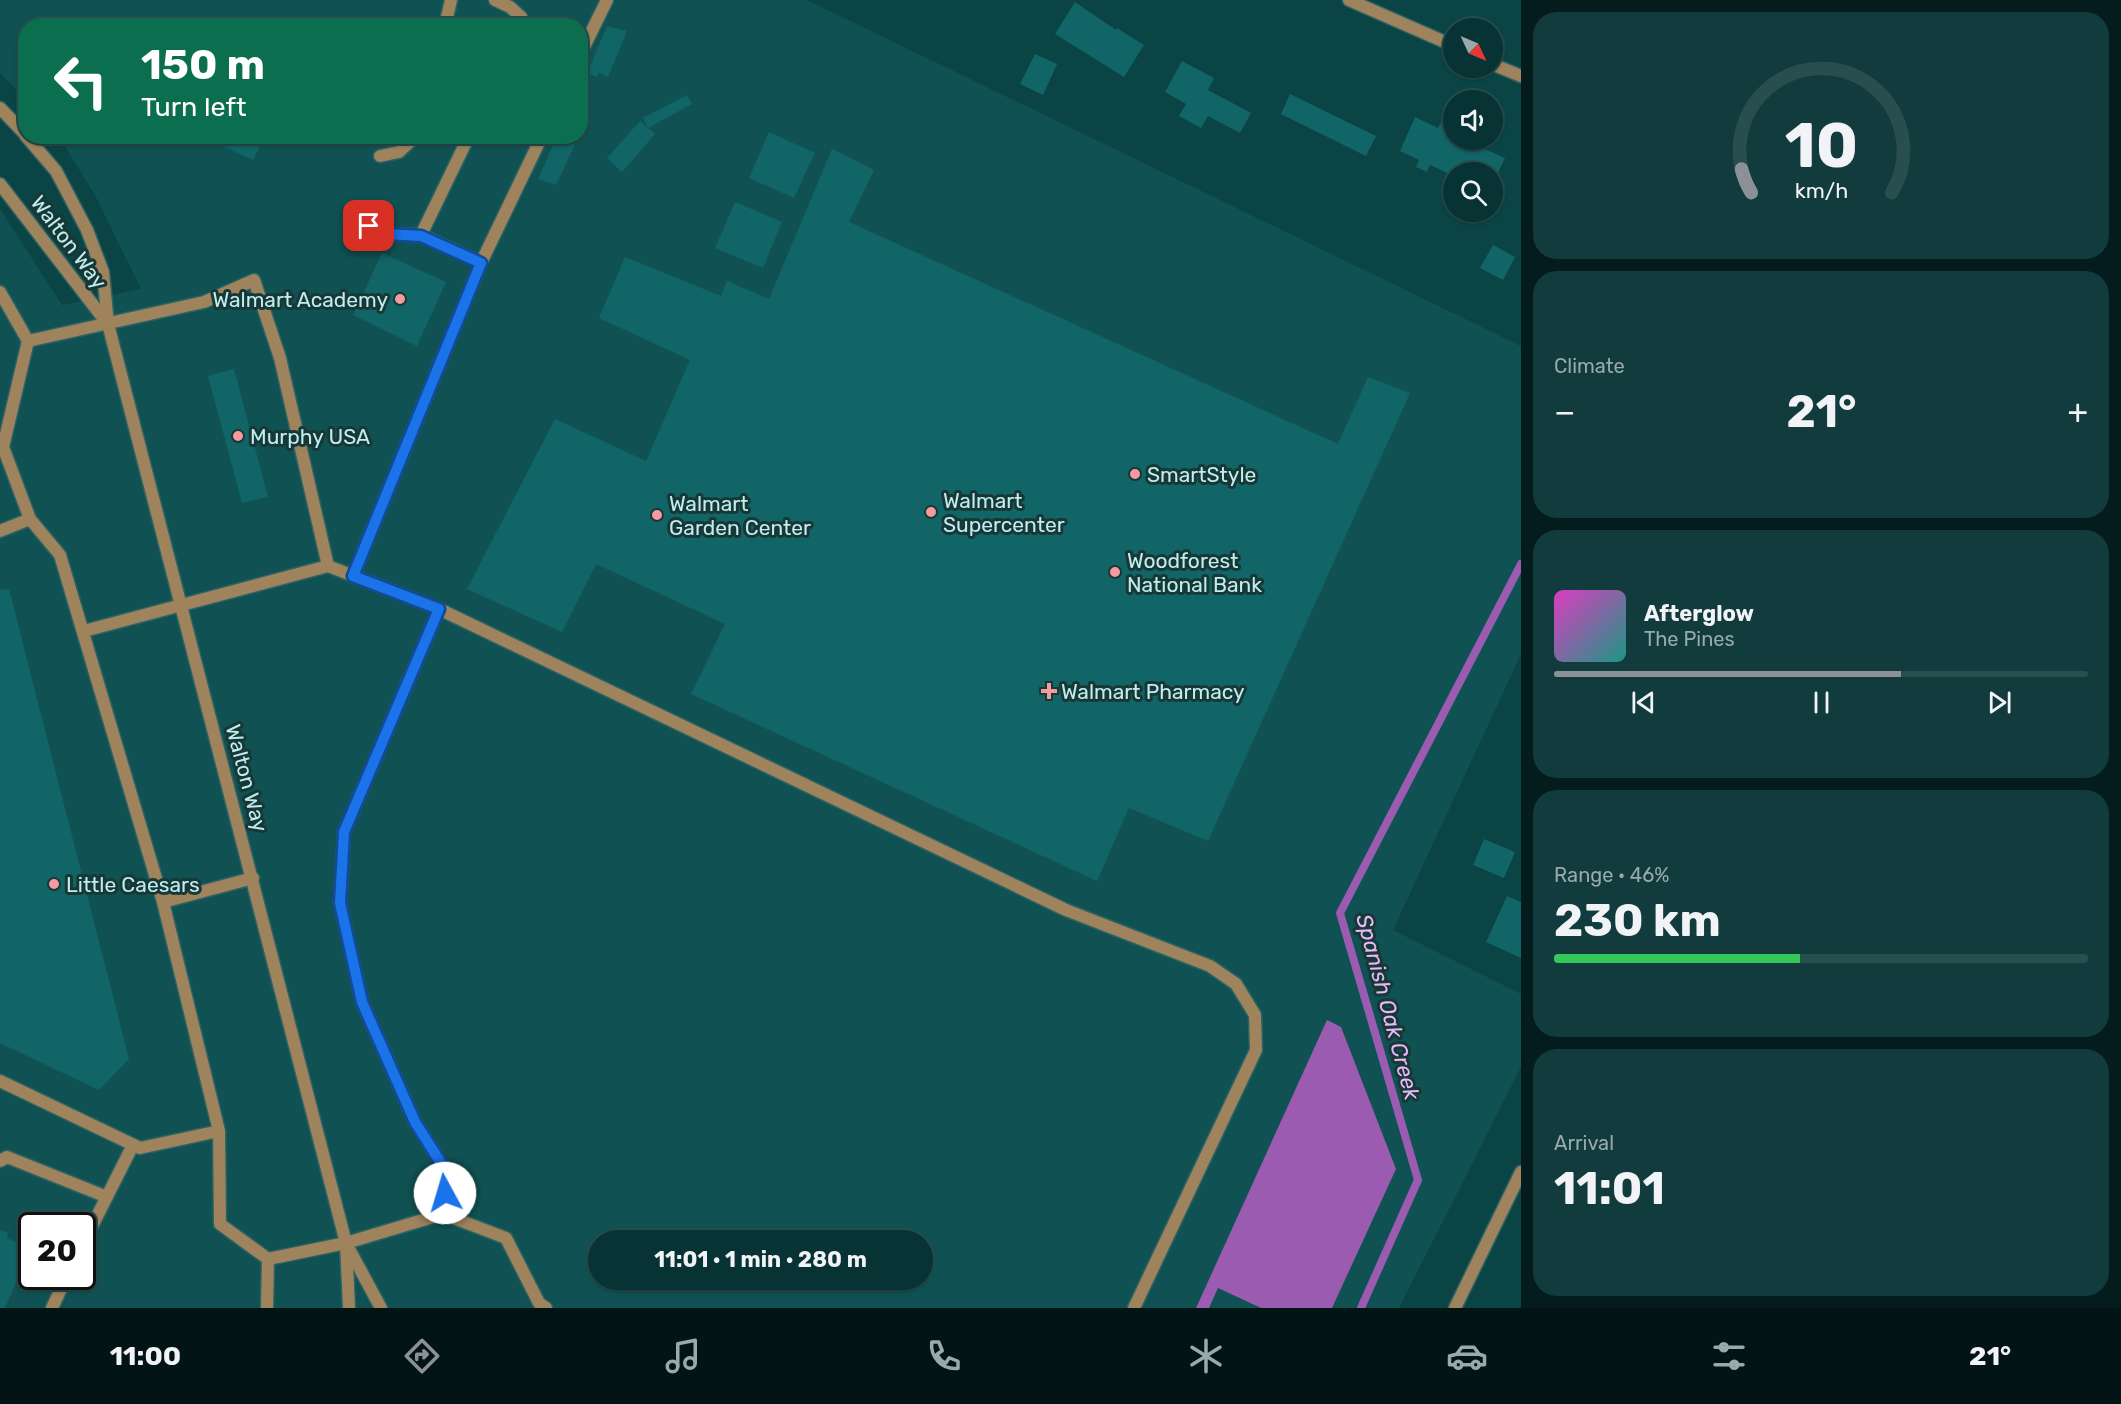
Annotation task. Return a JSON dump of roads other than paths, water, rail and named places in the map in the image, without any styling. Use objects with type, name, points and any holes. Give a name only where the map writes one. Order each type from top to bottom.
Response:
[{"type":"street","points":[[447,18],[451,0]]},
{"type":"street","points":[[495,0],[510,7],[521,18]]},
{"type":"street","points":[[588,39],[607,0]]},
{"type":"street","points":[[1348,0],[1443,41]]},
{"type":"street","points":[[1503,69],[1521,76]]},
{"type":"street","name":"Walton Way","points":[[0,108],[18,127]]},
{"type":"street","name":"Walton Way","points":[[33,144],[56,171],[87,230],[104,272],[108,324],[253,878],[345,1243],[349,1308]]},
{"type":"street","points":[[380,156],[399,152],[408,144]]},
{"type":"street","points":[[421,236],[465,144]]},
{"type":"street","points":[[353,576],[481,263],[538,144]]},
{"type":"street","name":"Walton Way","points":[[0,184],[108,324]]},
{"type":"street","points":[[350,218],[388,234],[421,236],[481,263]]},
{"type":"street","points":[[28,341],[204,302],[254,280],[280,358],[328,566]]},
{"type":"street","points":[[0,292],[28,341],[3,447],[30,519],[60,555],[163,902],[219,1131],[220,1224],[268,1259],[345,1243],[443,1214],[506,1238],[539,1303],[546,1308]]},
{"type":"street","points":[[0,531],[30,519]]},
{"type":"street","points":[[84,631],[328,566],[439,609],[1066,910],[1210,966],[1236,984],[1255,1015],[1256,1050],[1134,1308]]},
{"type":"street","points":[[439,609],[344,832],[340,903],[362,1002],[415,1122],[446,1171],[443,1214]]},
{"type":"street","points":[[163,902],[253,878]]},
{"type":"street","points":[[0,1081],[140,1148],[219,1131]]},
{"type":"street","points":[[96,1219],[133,1145]]},
{"type":"street","points":[[0,1161],[7,1157],[107,1197]]},
{"type":"street","points":[[1455,1308],[1521,1172]]},
{"type":"street","name":"Walton Way","points":[[345,1243],[381,1308]]},
{"type":"street","points":[[267,1308],[268,1259]]},
{"type":"street","points":[[52,1308],[60,1290]]},
{"type":"waterway","name":"Spanish Oak Creek","points":[[1361,1308],[1418,1180],[1340,913],[1521,564]]},
{"type":"place","name":"Walmart Academy","points":[[400,299]]},
{"type":"place","name":"Murphy USA","points":[[238,436]]},
{"type":"place","name":"SmartStyle","points":[[1135,474]]},
{"type":"place","name":"Walmart Supercenter","points":[[931,512]]},
{"type":"place","name":"Walmart Garden Center","points":[[657,515]]},
{"type":"place","name":"Woodforest National Bank","points":[[1115,572]]},
{"type":"place","name":"Walmart Pharmacy","points":[[1049,691]]},
{"type":"place","name":"Little Caesars","points":[[54,884]]}]
